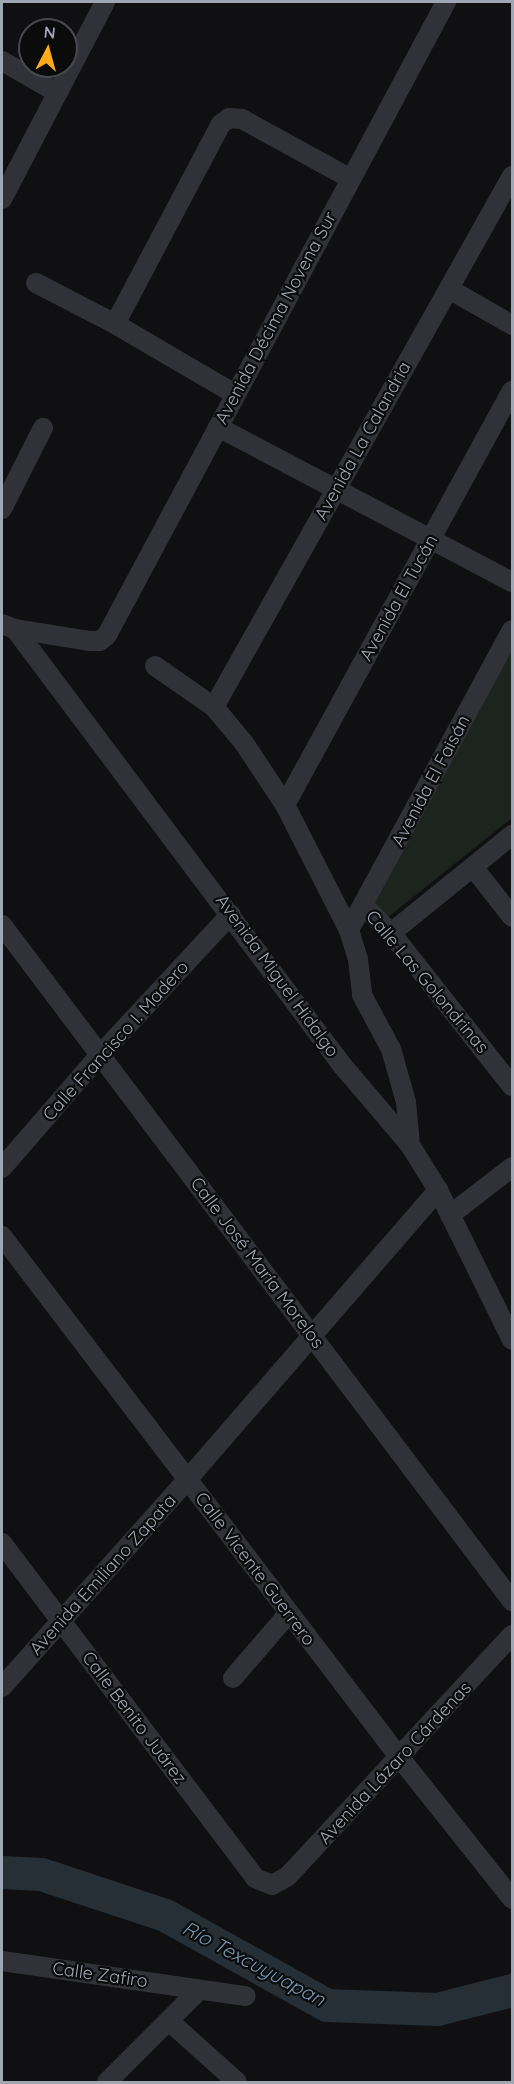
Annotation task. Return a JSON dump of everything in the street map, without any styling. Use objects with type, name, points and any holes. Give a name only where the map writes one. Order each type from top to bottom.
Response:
[{"type":"street","points":[[4,191],[105,2]]},
{"type":"street","name":"Avenida Décima Novena Sur","points":[[6,627],[89,641],[100,641],[107,636],[446,2]]},
{"type":"street","points":[[2,61],[58,93]]},
{"type":"street","points":[[115,324],[221,124],[229,118],[242,119],[351,179]]},
{"type":"street","name":"Avenida La Calandria","points":[[214,707],[513,176]]},
{"type":"street","points":[[36,283],[115,324],[235,394]]},
{"type":"street","points":[[449,289],[513,325]]},
{"type":"street","name":"Avenida El Tucán","points":[[285,805],[513,391]]},
{"type":"street","points":[[218,427],[513,582]]},
{"type":"street","points":[[2,509],[43,428]]},
{"type":"street","name":"Avenida Miguel Hidalgo","points":[[6,627],[231,914],[342,1065],[410,1145],[438,1190],[512,1338]]},
{"type":"street","name":"Avenida El Faisán","points":[[349,930],[513,630]]},
{"type":"street","points":[[155,666],[214,707],[244,743],[285,805],[349,930],[358,960],[362,995],[394,1060],[406,1102],[410,1145]]},
{"type":"street","points":[[391,933],[513,835]]},
{"type":"street","points":[[473,867],[513,917]]},
{"type":"street","name":"Calle Las Golondrinas","points":[[364,906],[391,933],[513,1086]]},
{"type":"street","name":"Calle Francisco I. Madero","points":[[2,1168],[100,1055],[231,914]]},
{"type":"street","name":"Calle José María Morelos","points":[[2,925],[513,1601]]},
{"type":"street","points":[[450,1215],[513,1167]]},
{"type":"street","name":"Avenida Emiliano Zapata","points":[[2,1687],[188,1480],[438,1190]]},
{"type":"street","name":"Calle Vicente Guerrero","points":[[2,1236],[400,1758],[513,1899]]},
{"type":"street","name":"Calle Benito Juárez","points":[[2,1543],[255,1878],[272,1885]]},
{"type":"street","points":[[233,1678],[289,1613]]},
{"type":"street","name":"Avenida Lázaro Cárdenas","points":[[272,1885],[288,1876],[513,1635]]},
{"type":"street","name":"Calle Zafiro","points":[[2,1961],[246,1996]]},
{"type":"street","points":[[107,2082],[199,1990]]},
{"type":"street","points":[[169,2020],[237,2082]]},
{"type":"shaded area","points":[[512,648],[512,818],[387,918],[373,906]]},
{"type":"waterway","name":"Río Texcuyuapan","points":[[2,1872],[41,1874],[165,1915],[327,2005],[437,2009],[512,1990]]}]
